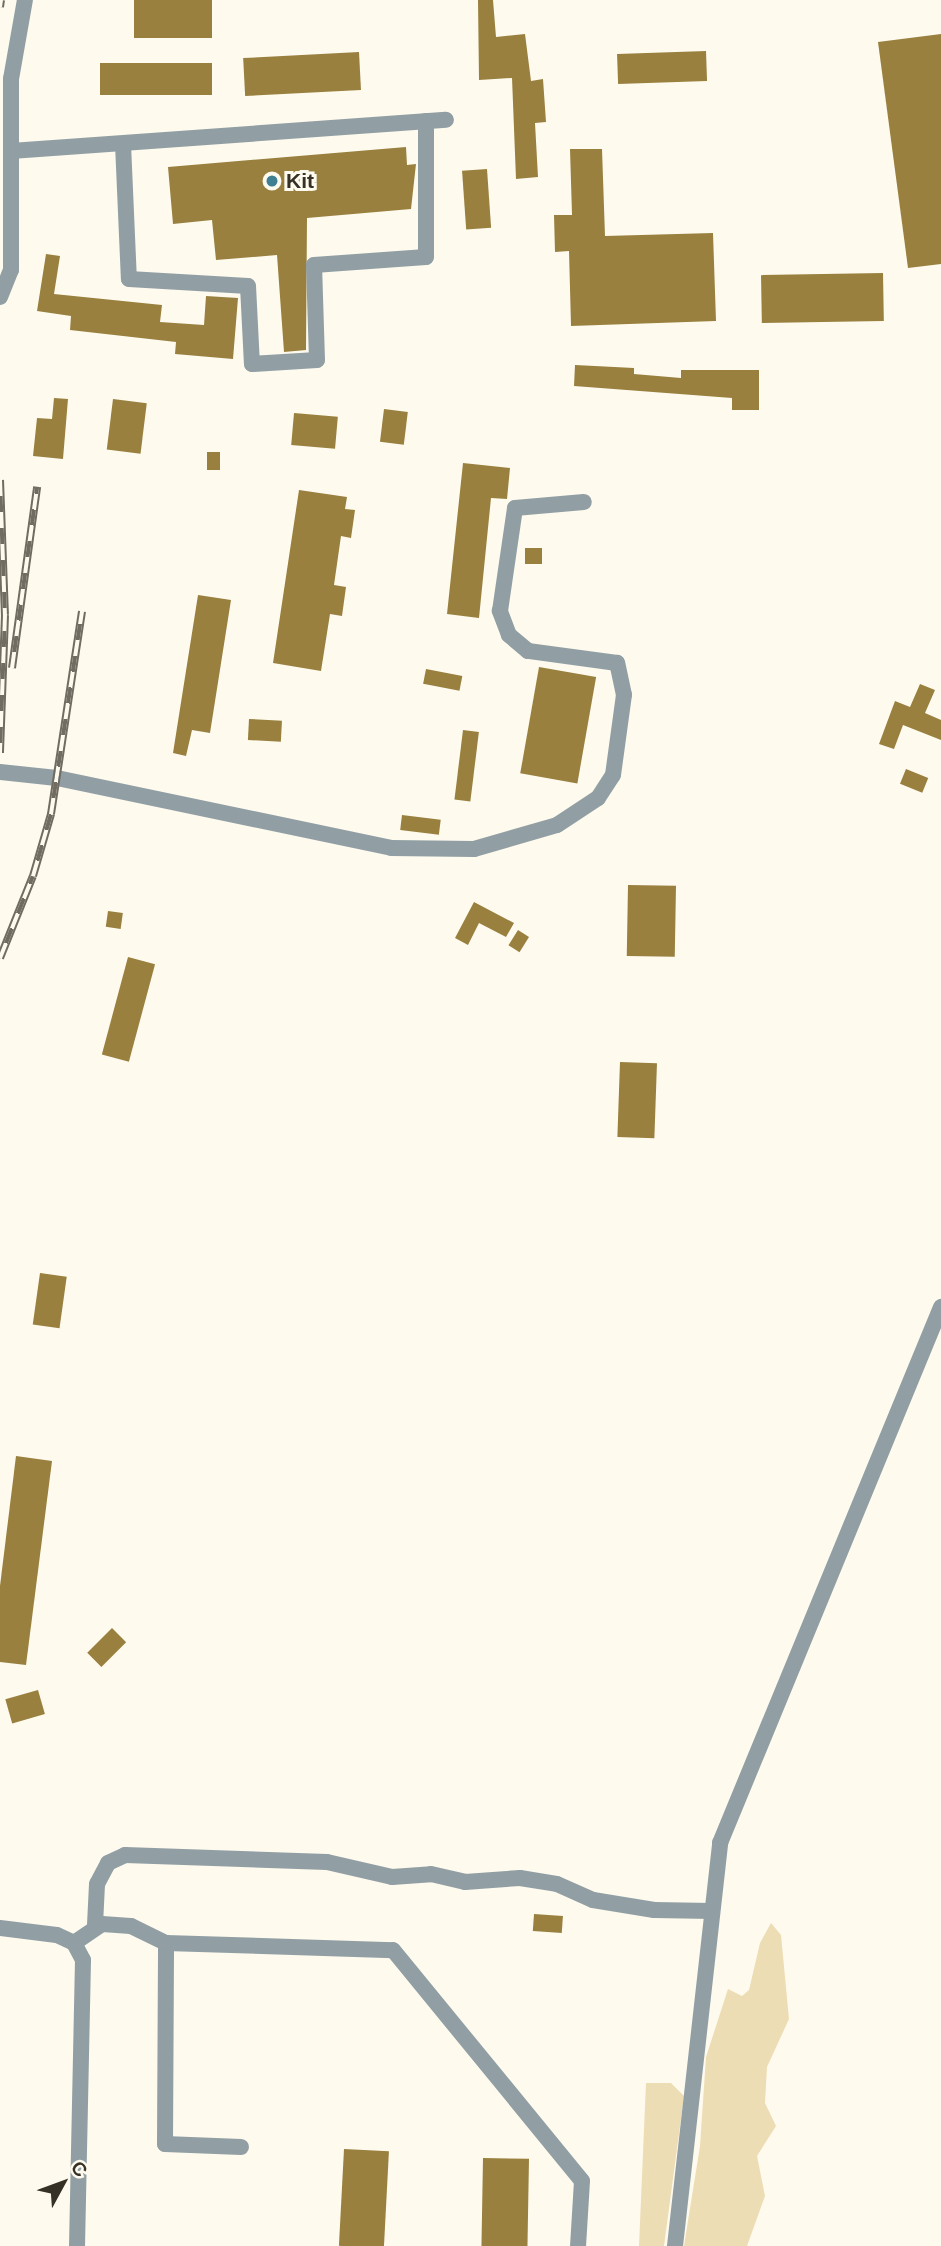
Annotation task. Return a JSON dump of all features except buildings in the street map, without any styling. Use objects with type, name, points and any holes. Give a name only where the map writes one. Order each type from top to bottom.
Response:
[{"type":"street","points":[[0,297],[11,270],[11,79],[25,0]]},
{"type":"street","points":[[11,151],[446,120]]},
{"type":"street","points":[[123,144],[129,279],[248,286],[252,364],[317,360],[314,265],[426,257],[426,121]]},
{"type":"street","points":[[0,772],[57,778],[391,848],[474,849],[557,825],[598,797],[613,775],[624,695],[617,663],[528,652],[509,635],[500,611],[515,508],[584,502]]},
{"type":"street","points":[[675,2246],[720,1843],[941,1307]]},
{"type":"street","points":[[95,1925],[97,1884],[108,1863],[125,1855],[327,1862],[392,1877],[430,1874],[465,1882],[520,1878],[557,1884],[593,1900],[654,1910],[712,1911]]},
{"type":"street","points":[[74,1942],[95,1925],[131,1926],[166,1943],[393,1950],[582,2181],[578,2246]]},
{"type":"street","points":[[0,1928],[39,1931],[74,1942],[83,1960],[86,1982],[77,2246]]},
{"type":"street","points":[[166,1943],[165,2144],[241,2147]]},
{"type":"shaded area","points":[[771,1923],[781,1935],[789,2019],[767,2067],[765,2103],[776,2126],[757,2156],[765,2196],[747,2246],[684,2246],[700,2146],[706,2057],[728,1989],[742,1996],[749,1990],[760,1943]]},
{"type":"shaded area","points":[[646,2083],[671,2083],[684,2096],[664,2246],[639,2246]]},
{"type":"railway","points":[[0,7],[1,0]]},
{"type":"railway","points":[[0,480],[5,615],[0,753]]},
{"type":"railway","points":[[12,668],[37,487]]},
{"type":"railway","points":[[0,958],[33,876],[51,814],[82,611]]},
{"type":"place","name":"Kit","points":[[272,181]]}]
